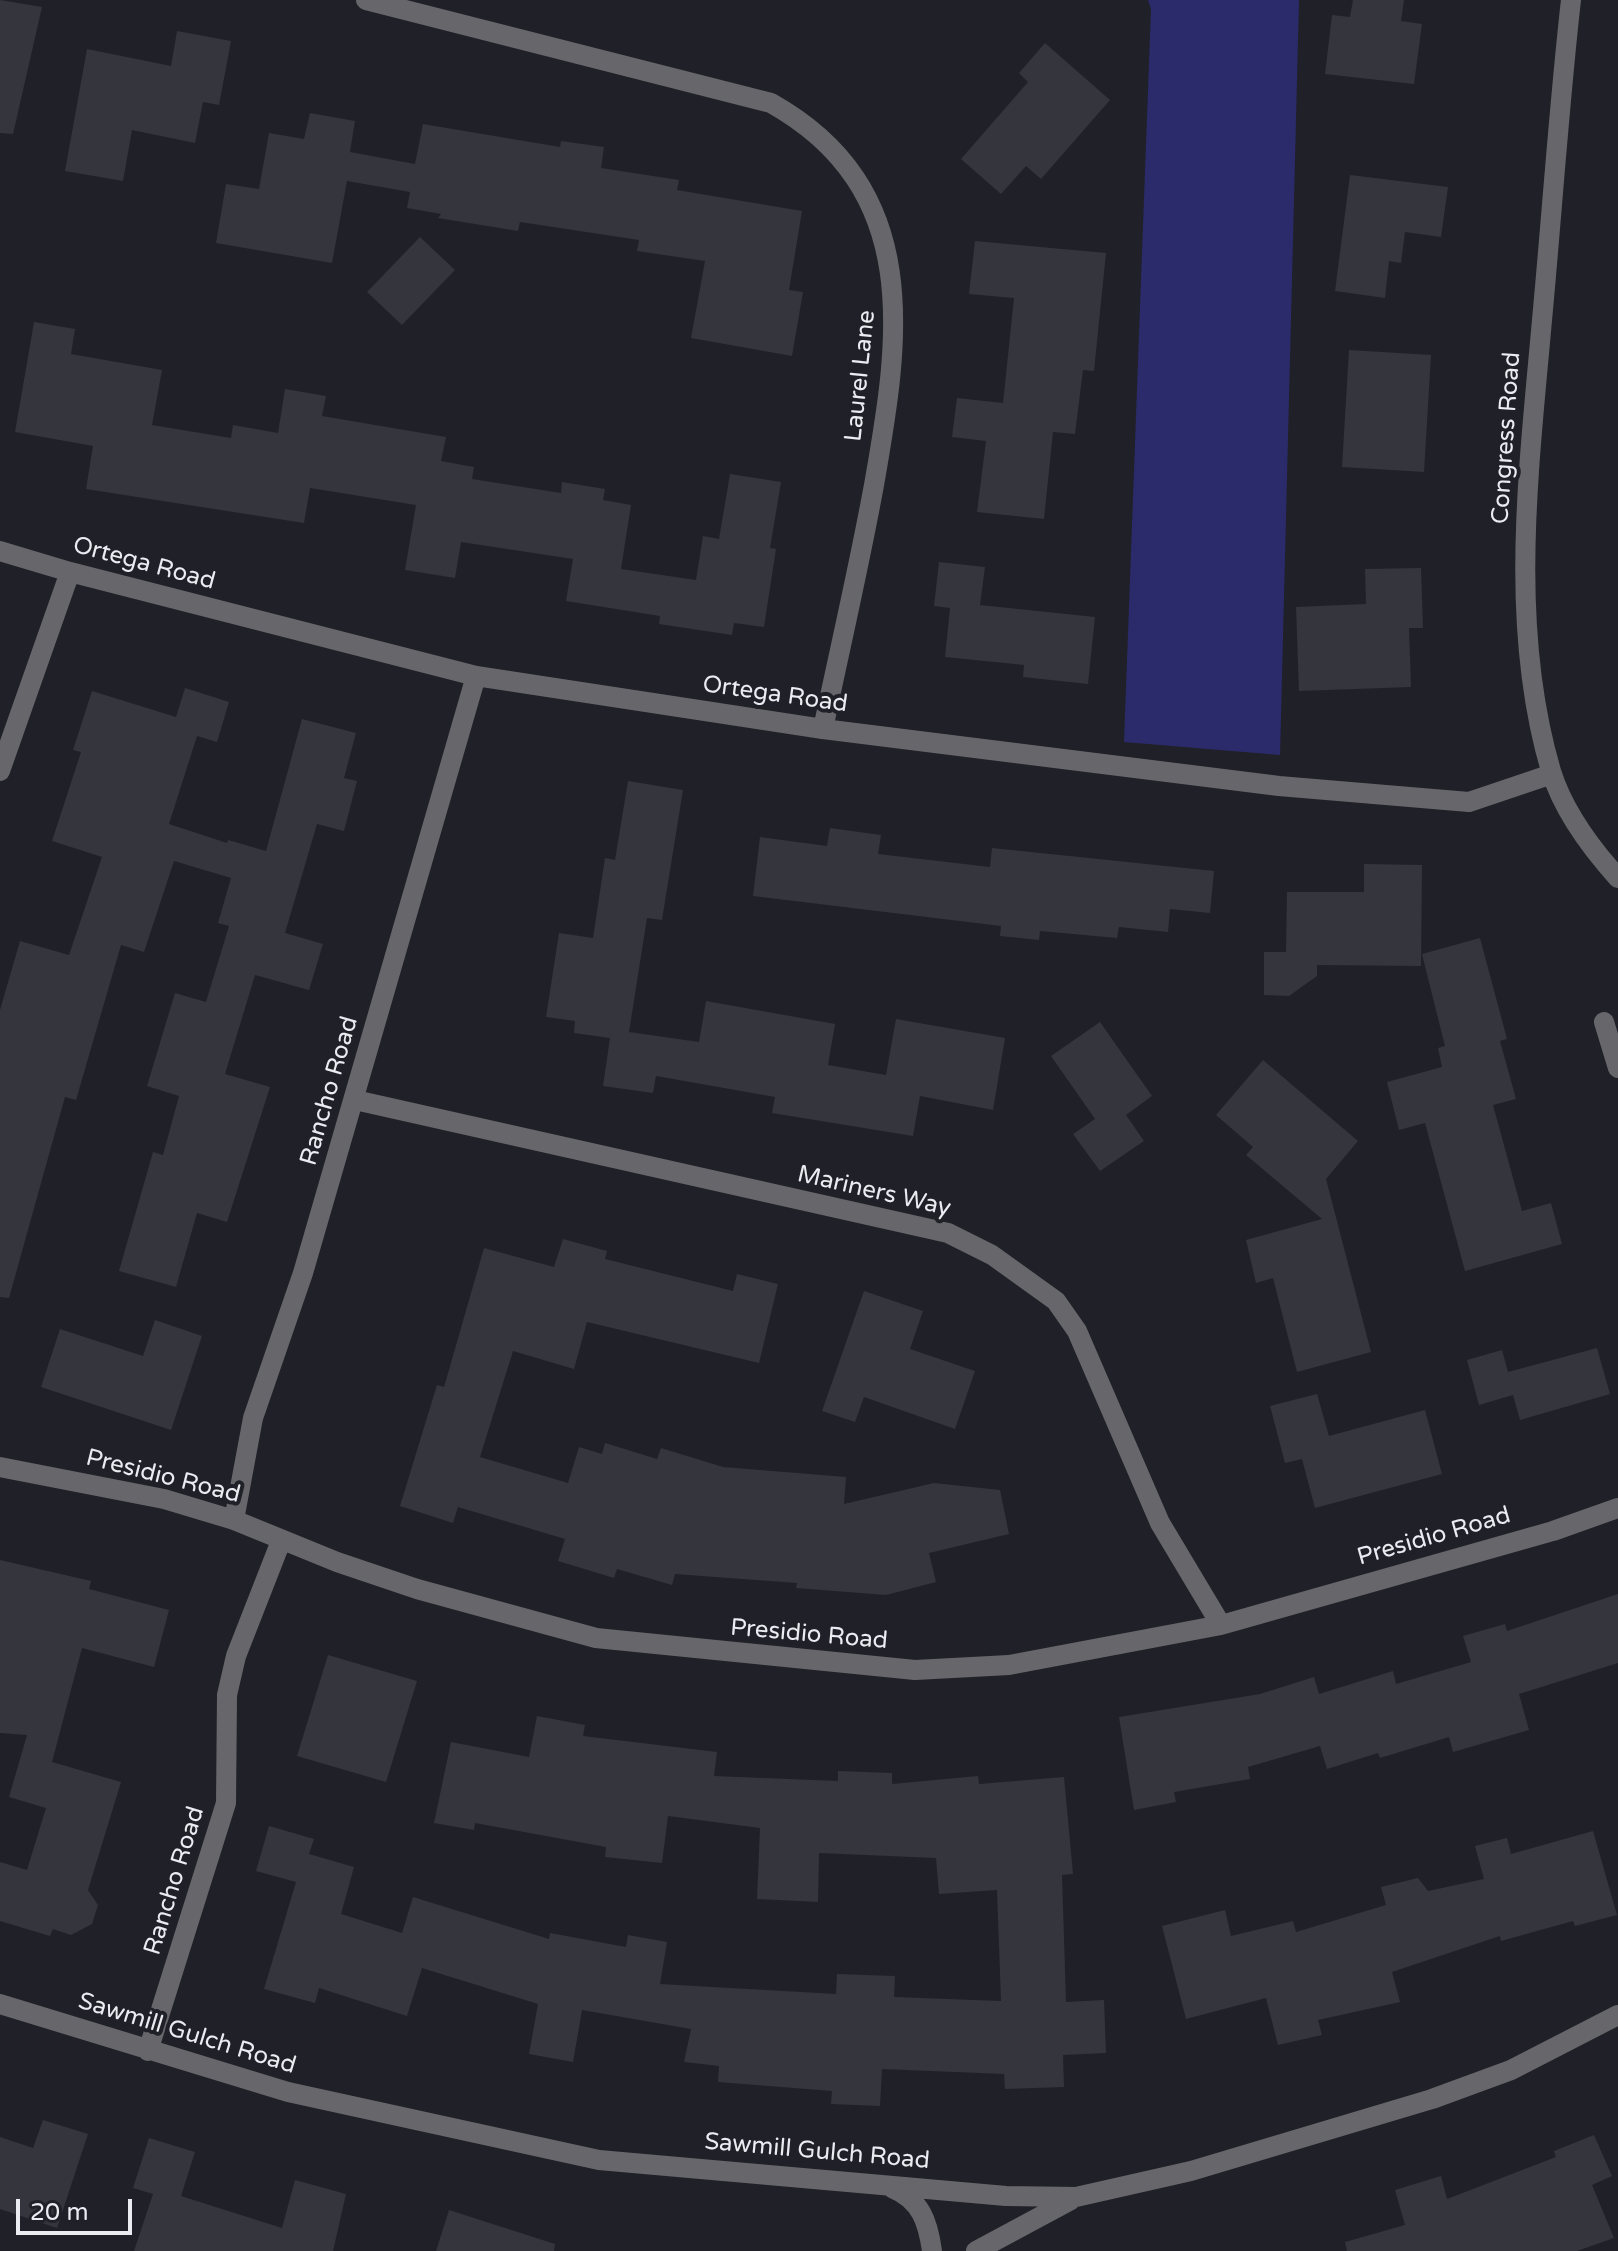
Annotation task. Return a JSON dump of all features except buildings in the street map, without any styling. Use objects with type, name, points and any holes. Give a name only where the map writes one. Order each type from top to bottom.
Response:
[{"type":"street","name":"Laurel Lane","points":[[366,0],[771,103],[806,123],[840,155],[865,196],[886,248],[895,303],[891,389],[823,729]]},
{"type":"street","name":"Congress Road","points":[[1571,0],[1525,501],[1527,606],[1536,712],[1552,774],[1567,807],[1611,870]]},
{"type":"street","name":"Ortega Road","points":[[0,551],[70,572],[476,676],[823,729],[1279,786],[1469,802],[1552,774]]},
{"type":"street","points":[[0,771],[70,572]]},
{"type":"street","name":"Rancho Road","points":[[234,1520],[253,1418],[303,1273],[355,1100],[476,676]]},
{"type":"street","points":[[1604,1022],[1618,1068]]},
{"type":"street","name":"Mariners Way","points":[[355,1100],[948,1233],[992,1255],[1056,1301],[1077,1331],[1160,1523],[1221,1625]]},
{"type":"street","name":"Presidio Road","points":[[0,1467],[164,1499],[234,1520],[281,1541],[417,1589],[553,1628],[671,1648],[915,1670],[1009,1665],[1221,1625],[1553,1531],[1618,1508]]},
{"type":"street","name":"Rancho Road","points":[[148,2051],[226,1803],[227,1695],[236,1656],[281,1541]]},
{"type":"street","name":"Sawmill Gulch Road","points":[[0,2004],[288,2092],[599,2160],[1006,2196],[1076,2197],[1191,2171],[1432,2099],[1511,2070],[1618,2015]]},
{"type":"street","points":[[880,2183],[912,2198],[923,2214],[932,2251]]},
{"type":"street","points":[[976,2251],[1076,2197]]},
{"type":"shaded area","points":[[1148,0],[1299,0],[1280,755],[1124,742],[1151,9]]}]
